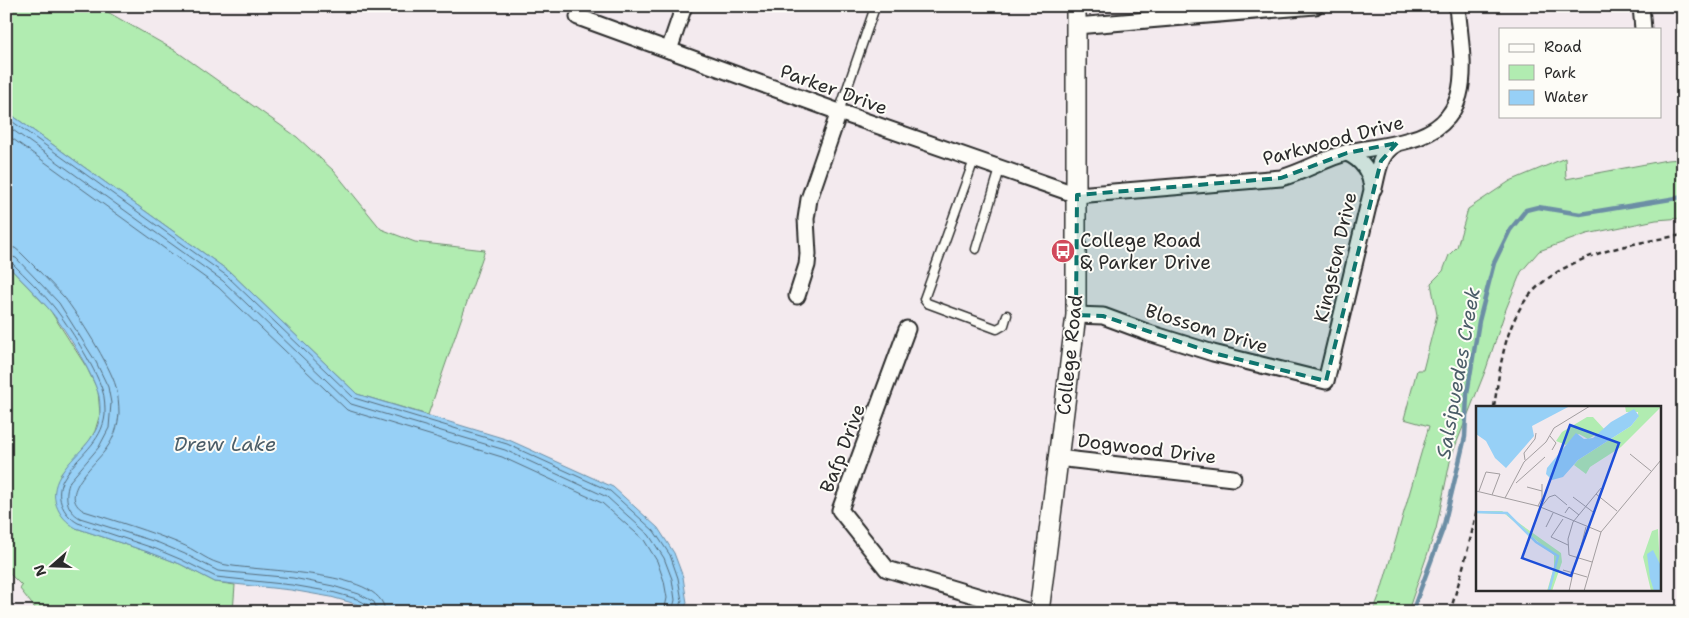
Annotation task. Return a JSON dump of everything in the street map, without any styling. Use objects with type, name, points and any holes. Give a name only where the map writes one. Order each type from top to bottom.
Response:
[{"type":"street","points":[[669,50],[684,6]]},
{"type":"street","name":"College Road","points":[[1039,612],[1076,315],[1076,6]]},
{"type":"street","points":[[1076,26],[1315,6]]},
{"type":"street","name":"Parkwood Drive","points":[[1077,195],[1280,178],[1347,153],[1420,137],[1441,125],[1454,110],[1462,90],[1462,62],[1457,6]]},
{"type":"street","points":[[1641,6],[1643,28]]},
{"type":"street","name":"Parker Drive","points":[[578,17],[839,112],[1077,195]]},
{"type":"street","points":[[797,296],[807,265],[806,220],[809,199],[839,112]]},
{"type":"street","points":[[1370,202],[1382,157],[1388,149],[1397,143]]},
{"type":"street","name":"Kingston Drive","points":[[1326,381],[1372,190],[1369,173],[1360,160],[1347,153]]},
{"type":"street","name":"Blossom Drive","points":[[1076,315],[1103,316],[1213,353],[1326,381]]},
{"type":"street","name":"Bafp Drive","points":[[907,329],[840,510],[888,569],[1030,612]]},
{"type":"street","name":"Dogwood Drive","points":[[1057,458],[1233,478]]},
{"type":"lane","points":[[839,112],[874,10]]},
{"type":"lane","points":[[974,160],[924,299],[927,303],[997,328],[1004,325],[1007,315]]},
{"type":"lane","points":[[976,250],[1000,169]]},
{"type":"path","points":[[1494,406],[1503,355],[1509,333],[1525,301],[1536,288],[1567,266],[1589,257],[1635,243],[1683,235]]},
{"type":"path","points":[[1450,612],[1460,580],[1476,512]]},
{"type":"highlighted area","points":[[1397,143],[1381,161],[1326,381],[1213,353],[1103,316],[1076,315],[1077,195],[1281,178],[1347,153]]},
{"type":"green space","points":[[6,6],[97,6],[176,51],[297,137],[334,171],[381,229],[415,242],[485,250],[428,415],[357,394],[230,272],[6,111]]},
{"type":"green space","points":[[1565,158],[1566,179],[1667,160],[1683,159],[1683,218],[1656,220],[1587,234],[1539,251],[1521,272],[1506,309],[1486,369],[1451,457],[1436,529],[1410,605],[1411,612],[1373,612],[1381,591],[1429,426],[1404,419],[1417,370],[1423,370],[1437,315],[1431,283],[1443,271],[1449,255],[1457,247],[1468,209],[1510,181]]},
{"type":"green space","points":[[6,264],[50,310],[87,368],[98,391],[100,414],[95,431],[90,440],[60,475],[76,528],[180,564],[215,582],[235,585],[233,612],[38,612],[20,589],[22,586],[6,570]]},
{"type":"water","name":"Drew Lake","points":[[6,111],[230,272],[357,394],[509,440],[613,487],[658,528],[674,553],[683,577],[687,603],[682,612],[371,612],[356,604],[331,597],[291,590],[215,582],[180,564],[76,528],[69,523],[59,512],[56,505],[56,484],[65,468],[95,432],[100,413],[99,398],[88,371],[61,325],[43,302],[6,264]]},
{"type":"waterway","name":"Salsipuedes Creek","points":[[1412,612],[1443,529],[1465,437],[1467,394],[1479,321],[1494,263],[1510,230],[1526,210],[1538,207],[1580,214],[1683,197]]},
{"type":"place","name":"College Road & Parker Drive","points":[[1063,251]]}]
